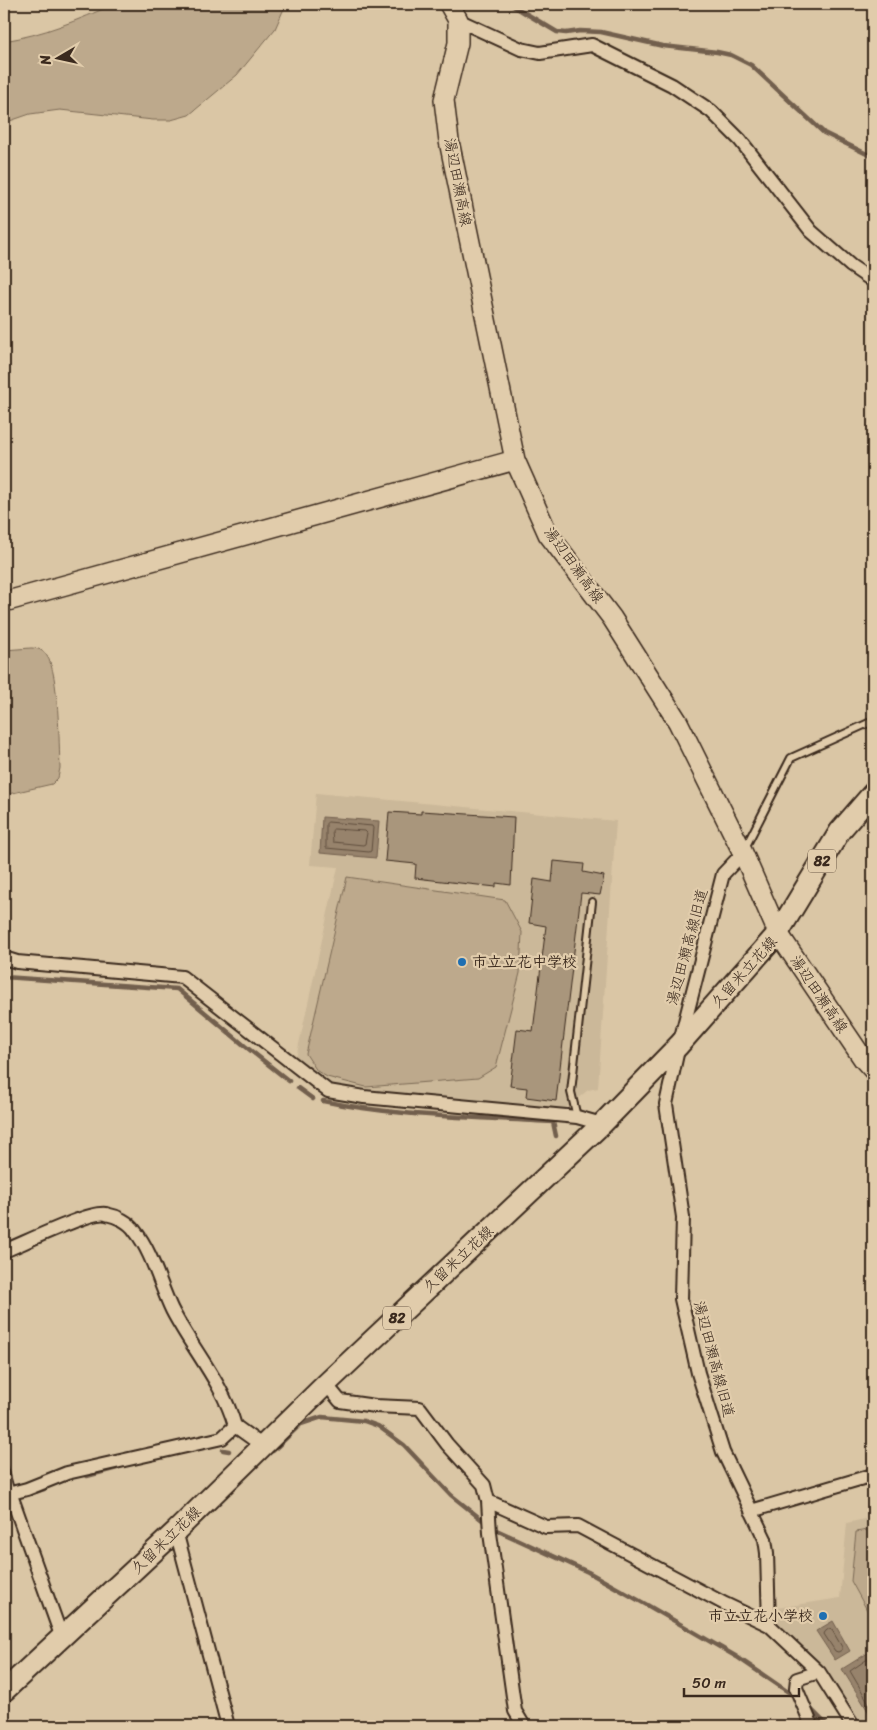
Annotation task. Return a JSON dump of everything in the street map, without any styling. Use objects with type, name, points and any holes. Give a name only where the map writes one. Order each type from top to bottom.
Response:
[{"type":"main road","points":[[449,4],[458,20]]},
{"type":"main road","name":"湯辺田瀬高線","points":[[458,20],[458,43],[444,100],[449,141],[516,460],[548,534],[612,618],[678,722],[743,853],[778,933],[864,1060],[873,1070]]},
{"type":"main road","points":[[4,602],[516,460]]},
{"type":"main road","name":"久留米立花線","points":[[4,1692],[176,1531],[326,1384],[602,1124],[679,1045],[778,933],[840,831],[873,793]]},
{"type":"street","points":[[458,20],[521,49],[540,53],[592,45],[672,85],[711,111],[740,140],[811,231],[851,266],[873,280]]},
{"type":"street","name":"湯辺田瀬高線旧道","points":[[743,853],[723,874],[679,1045],[666,1104],[683,1217],[681,1299],[698,1373],[723,1452],[765,1538],[769,1624]]},
{"type":"street","points":[[4,958],[18,962],[182,977],[328,1090],[364,1097],[577,1117],[602,1124]]},
{"type":"street","points":[[4,1251],[83,1218],[104,1213],[125,1221],[135,1230],[146,1250],[173,1310],[209,1369],[231,1411],[235,1426],[263,1446]]},
{"type":"street","points":[[326,1384],[340,1401],[375,1406],[420,1408],[447,1444],[484,1485],[488,1502],[490,1532],[515,1712],[524,1726]]},
{"type":"street","points":[[62,1638],[8,1495],[67,1474],[222,1438],[235,1426]]},
{"type":"street","points":[[751,1511],[873,1475]]},
{"type":"street","points":[[488,1502],[546,1526],[578,1526],[725,1604],[769,1624],[819,1672],[853,1726]]},
{"type":"street","points":[[176,1531],[228,1726]]},
{"type":"street","points":[[812,1726],[796,1688],[797,1679],[819,1672]]},
{"type":"lane","points":[[743,853],[791,758],[873,721]]},
{"type":"lane","points":[[577,1117],[571,1092],[592,902]]},
{"type":"lane","points":[[4,1468],[8,1495]]},
{"type":"shaded area","points":[[114,4],[286,4],[275,29],[237,75],[189,115],[171,120],[153,120],[60,110],[30,114],[4,123],[4,41],[60,26]]},
{"type":"shaded area","points":[[31,648],[44,652],[51,665],[54,677],[58,709],[60,768],[58,778],[52,784],[4,795],[4,650]]},
{"type":"shaded area","name":"市立立花中学校","points":[[316,793],[616,821],[598,1088],[588,1090],[559,1114],[333,1088],[310,1077],[296,1058],[338,867],[310,865]]},
{"type":"shaded area","points":[[347,877],[505,900],[522,932],[520,973],[496,1067],[478,1078],[366,1087],[327,1077],[317,1071],[306,1054]]},
{"type":"shaded area","name":"市立立花小学校","points":[[873,1517],[873,1726],[858,1726],[827,1672],[776,1629],[771,1609],[840,1598],[847,1523]]},
{"type":"shaded area","points":[[873,1529],[873,1621],[851,1581],[856,1532]]},
{"type":"water","points":[[322,817],[379,821],[376,858],[320,853]]},
{"type":"water","points":[[833,1621],[850,1651],[835,1660],[816,1631]]},
{"type":"water","points":[[871,1651],[873,1656],[873,1719],[842,1669]]},
{"type":"building","points":[[421,811],[514,817],[511,885],[496,883],[496,887],[415,878],[416,864],[385,861],[389,812],[421,814]]},
{"type":"building","points":[[554,861],[584,864],[583,872],[604,876],[600,895],[581,893],[556,1101],[526,1097],[527,1088],[510,1086],[517,1029],[533,1031],[546,926],[529,923],[534,879],[552,882]]},
{"type":"waterway","points":[[510,4],[557,32],[601,32],[663,46],[731,55],[751,65],[824,133],[873,157]]},
{"type":"waterway","points":[[4,977],[177,989],[289,1081]]},
{"type":"waterway","points":[[298,1088],[313,1099]]},
{"type":"waterway","points":[[323,1101],[409,1113],[553,1122],[556,1136]]},
{"type":"waterway","points":[[266,1451],[273,1451],[301,1424],[322,1417],[364,1421],[378,1426],[404,1445],[451,1495],[486,1523]]},
{"type":"waterway","points":[[223,1450],[229,1451]]},
{"type":"waterway","points":[[87,1476],[117,1468]]},
{"type":"waterway","points":[[35,1492],[44,1489]]},
{"type":"waterway","points":[[492,1528],[588,1572],[737,1657],[797,1698]]},
{"type":"waterway","points":[[809,1707],[828,1726]]},
{"type":"place","name":"市立立花中学校","points":[[462,962]]},
{"type":"place","name":"市立立花小学校","points":[[823,1616]]}]
